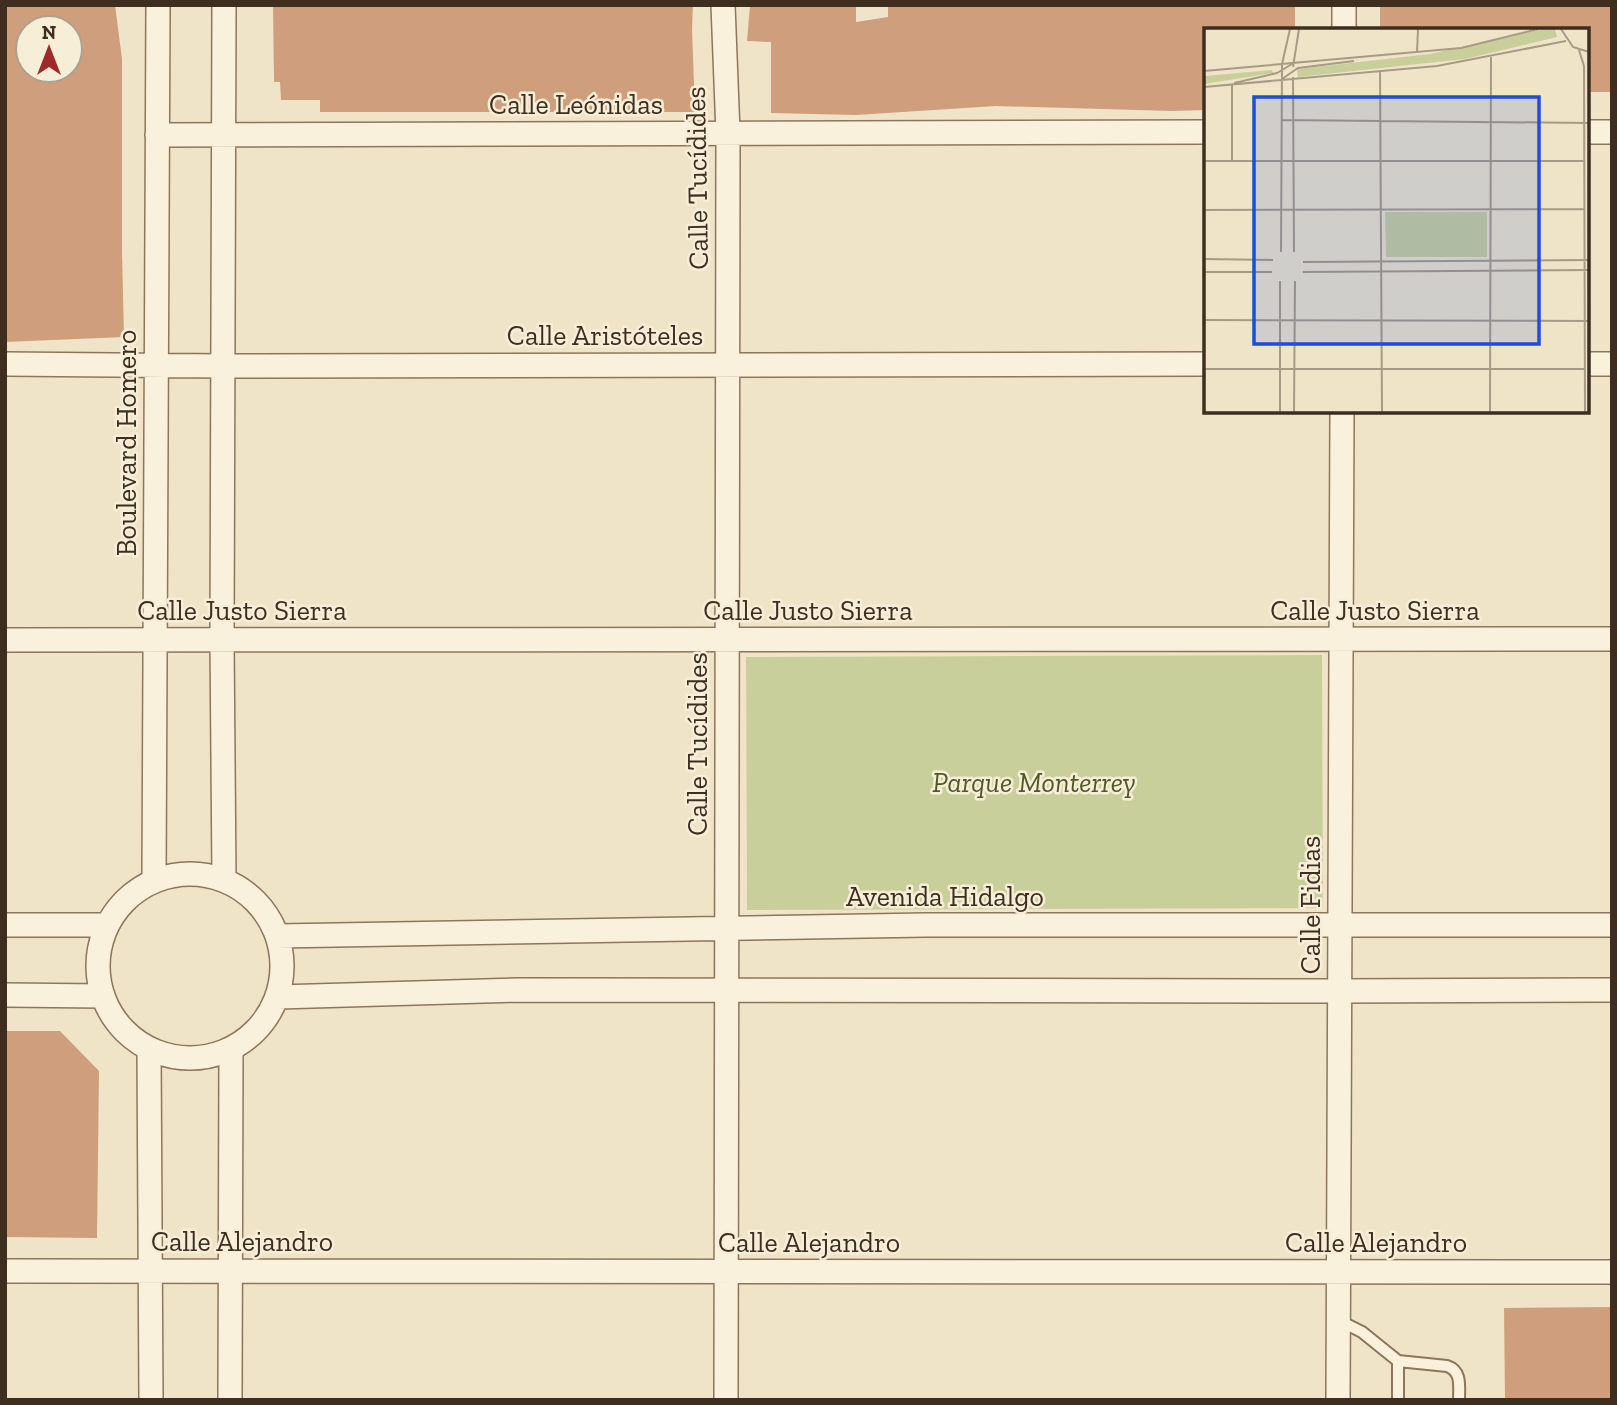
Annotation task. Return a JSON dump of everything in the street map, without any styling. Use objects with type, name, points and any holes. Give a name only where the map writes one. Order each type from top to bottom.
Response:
[{"type":"street","name":"Boulevard Homero","points":[[154,880],[158,5]]},
{"type":"street","points":[[224,5],[222,640],[225,880]]},
{"type":"street","name":"Calle Tucídides","points":[[723,5],[728,133],[726,1400]]},
{"type":"street","points":[[1343,28],[1344,5]]},
{"type":"street","name":"Calle Leónidas","points":[[157,135],[1204,132]]},
{"type":"street","points":[[1589,132],[1612,132]]},
{"type":"street","name":"Calle Aristóteles","points":[[5,364],[1204,364]]},
{"type":"street","points":[[1589,364],[1612,364]]},
{"type":"street","name":"Calle Fidias","points":[[1338,1400],[1342,413]]},
{"type":"street","name":"Calle Justo Sierra","points":[[5,640],[1612,639]]},
{"type":"street","points":[[177,874],[201,874],[225,880],[247,893],[265,912],[278,936],[283,966],[278,996],[267,1018],[251,1036],[231,1049],[211,1056],[190,1058],[169,1056],[149,1049],[129,1035],[113,1017],[102,996],[97,972],[99,948],[106,925],[118,906],[135,891],[154,880],[177,874]]},
{"type":"street","points":[[5,925],[106,925]]},
{"type":"street","name":"Avenida Hidalgo","points":[[278,936],[925,925],[1612,925]]},
{"type":"street","points":[[278,996],[520,990],[1612,990]]},
{"type":"street","points":[[5,995],[102,996]]},
{"type":"street","points":[[149,1049],[151,1400]]},
{"type":"street","points":[[230,1400],[231,1049]]},
{"type":"street","name":"Calle Alejandro","points":[[5,1271],[1612,1272]]},
{"type":"lane","points":[[1338,1320],[1362,1332],[1398,1362],[1452,1368],[1457,1372],[1459,1400]]},
{"type":"lane","points":[[1398,1362],[1398,1400]]},
{"type":"green space","name":"Parque Monterrey","points":[[1322,655],[1323,908],[747,910],[746,657]]},
{"type":"building","points":[[5,5],[115,5],[122,59],[124,337],[5,342]]},
{"type":"building","points":[[273,5],[693,5],[695,112],[320,112],[320,100],[281,100],[280,82],[274,82]]},
{"type":"building","points":[[750,5],[856,5],[856,22],[888,17],[888,5],[1295,5],[1295,28],[1204,28],[1204,110],[996,106],[856,115],[771,113],[771,42],[747,41]]},
{"type":"building","points":[[1380,5],[1612,5],[1612,92],[1589,92],[1589,28],[1380,28]]},
{"type":"building","points":[[5,1031],[60,1031],[99,1071],[97,1238],[5,1237]]},
{"type":"building","points":[[1612,1307],[1612,1400],[1505,1400],[1504,1308]]}]
